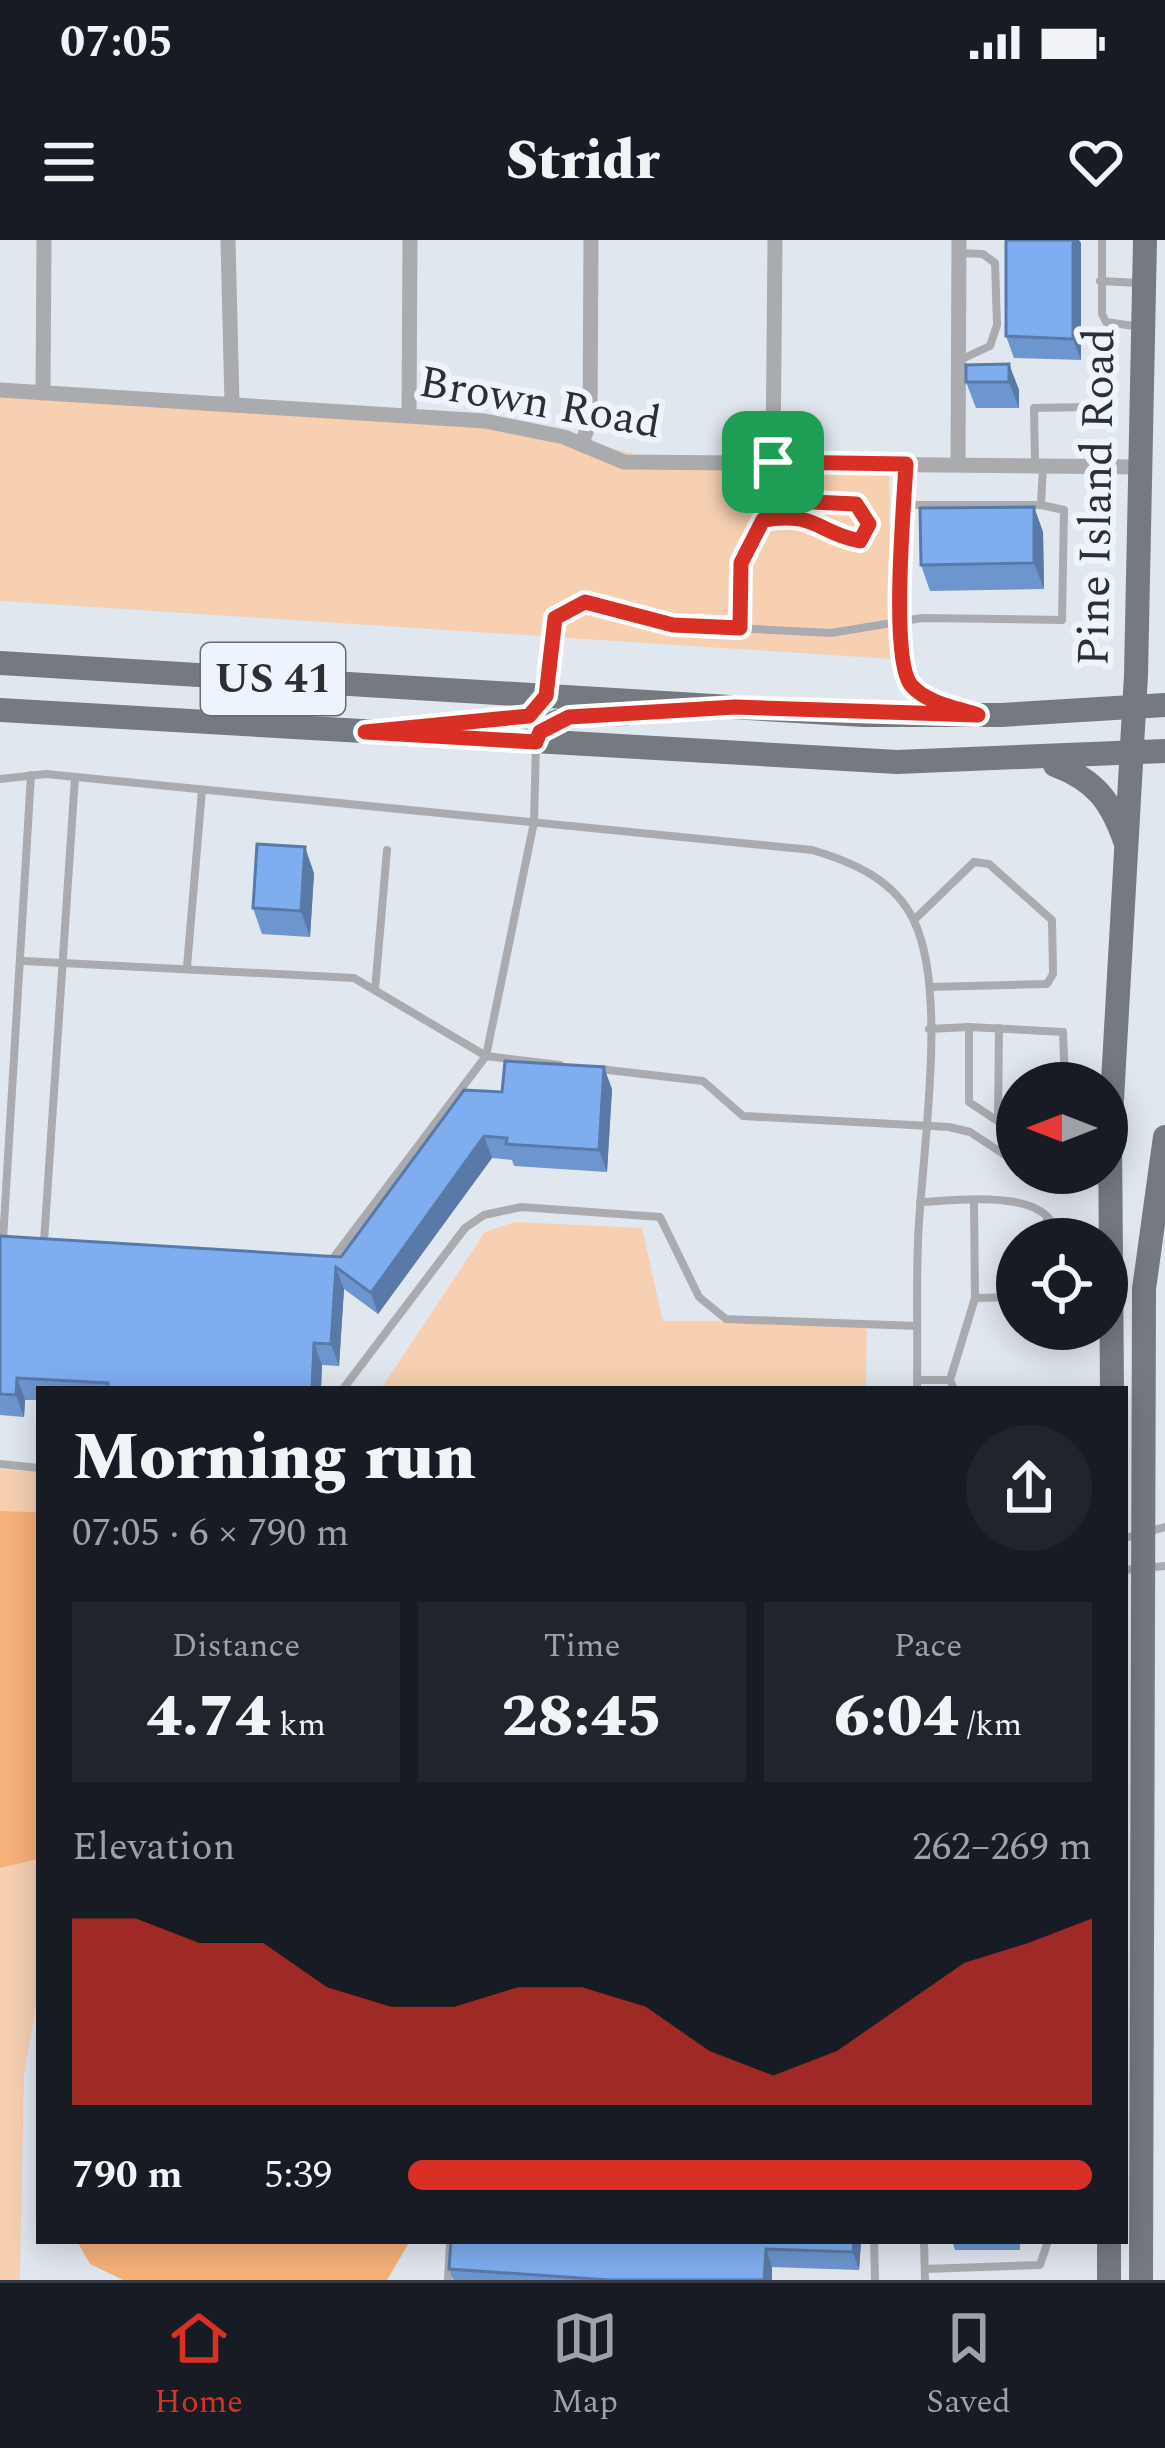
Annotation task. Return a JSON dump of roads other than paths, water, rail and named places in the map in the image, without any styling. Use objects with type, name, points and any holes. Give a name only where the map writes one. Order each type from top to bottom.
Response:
[{"type":"main road","name":"Pine Island Road","points":[[1116,1062],[1135,709],[1145,240]]},
{"type":"main road","name":"US 41","points":[[0,663],[735,707],[978,715],[1165,705]]},
{"type":"main road","points":[[365,732],[519,719],[537,710],[546,696]]},
{"type":"main road","points":[[536,742],[540,732],[569,717],[735,707]]},
{"type":"main road","name":"US 41","points":[[0,710],[897,762],[1039,760],[1165,751]]},
{"type":"main road","points":[[1039,760],[1084,776],[1101,790],[1128,849]]},
{"type":"main road","points":[[1139,2280],[1155,1945],[1145,1531],[1155,1389],[1144,1289],[1165,1137]]},
{"type":"main road","name":"Pine Island Road","points":[[1109,1194],[1112,1386]]},
{"type":"main road","points":[[1128,2109],[1133,2129],[1132,2235],[1139,2280]]},
{"type":"main road","points":[[1109,2244],[1109,2280]]},
{"type":"street","points":[[43,393],[44,240]]},
{"type":"street","points":[[228,240],[232,403]]},
{"type":"street","points":[[409,414],[410,240]]},
{"type":"street","points":[[582,444],[590,420],[591,240]]},
{"type":"street","points":[[773,462],[776,240]]},
{"type":"street","points":[[958,464],[959,246]]},
{"type":"street","name":"Brown Road","points":[[0,390],[485,421],[582,444],[624,461],[1141,467]]},
{"type":"lane","points":[[1102,240],[1100,281],[1106,322],[1142,327]]},
{"type":"lane","points":[[958,360],[990,346],[999,290],[995,263],[959,246]]},
{"type":"lane","points":[[1100,281],[1143,283]]},
{"type":"lane","points":[[1041,505],[1034,408],[1088,406]]},
{"type":"lane","points":[[740,628],[741,563],[763,520],[809,518],[842,538],[860,541],[869,524],[856,504],[790,501],[776,490],[773,462]]},
{"type":"lane","points":[[906,464],[901,621],[910,684],[922,696],[978,715]]},
{"type":"lane","points":[[546,696],[550,635],[555,618],[569,607],[604,604],[673,625],[831,633],[901,621],[1062,620],[1068,517],[1058,506],[904,505]]},
{"type":"lane","points":[[1019,523],[1027,505]]},
{"type":"lane","points":[[904,525],[922,525]]},
{"type":"lane","points":[[316,1260],[334,1261],[486,1056],[533,822],[536,742]]},
{"type":"lane","points":[[32,776],[24,961],[1,1240],[65,1243]]},
{"type":"lane","points":[[44,1243],[75,777]]},
{"type":"lane","points":[[0,779],[75,777],[812,850],[871,873],[895,892],[914,920],[930,987],[917,1385],[952,1384],[975,1298],[974,1201]]},
{"type":"lane","points":[[187,967],[202,790]]},
{"type":"lane","points":[[375,990],[387,850]]},
{"type":"lane","points":[[914,920],[974,862],[989,864],[1052,920],[1053,974],[1047,983],[1034,988],[930,987]]},
{"type":"lane","points":[[24,961],[354,978],[486,1056],[703,1081],[743,1116],[970,1132],[996,1149]]},
{"type":"lane","points":[[969,1027],[969,1102],[996,1121]]},
{"type":"lane","points":[[999,1028],[999,1062]]},
{"type":"lane","points":[[929,1029],[1063,1032],[1064,1062]]},
{"type":"lane","points":[[920,1202],[1014,1202],[1051,1218]]},
{"type":"lane","points":[[345,1386],[348,1376],[465,1228],[503,1208],[660,1217],[699,1297],[726,1319],[917,1326]]},
{"type":"lane","points":[[1047,1213],[1047,1218]]},
{"type":"lane","points":[[975,1298],[996,1298]]},
{"type":"lane","points":[[0,1464],[36,1468]]},
{"type":"lane","points":[[448,2280],[450,2244]]},
{"type":"lane","points":[[874,2244],[875,2280]]},
{"type":"lane","points":[[924,2244],[925,2275],[1040,2265],[1047,2244]]}]
